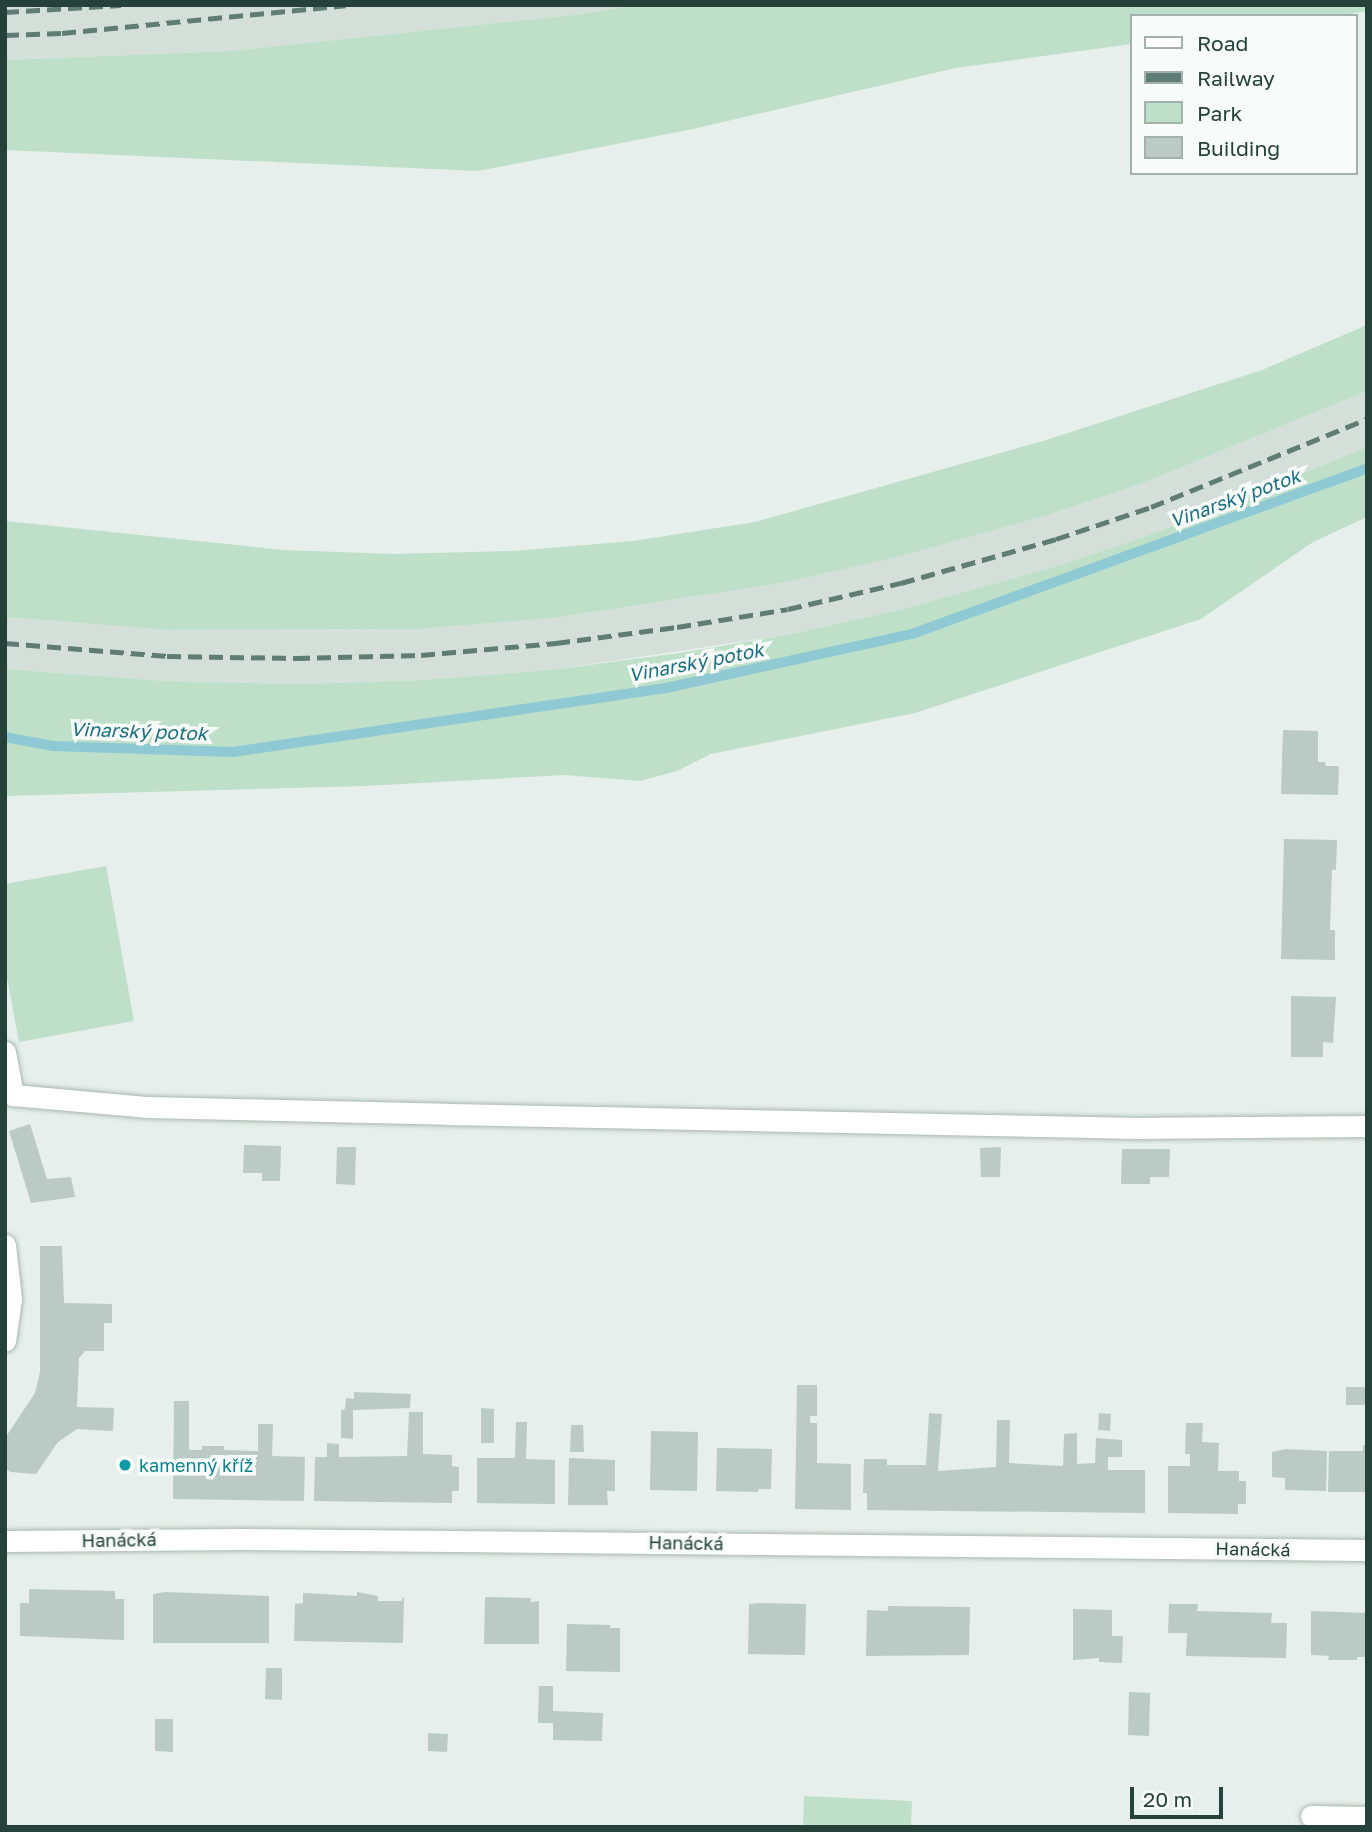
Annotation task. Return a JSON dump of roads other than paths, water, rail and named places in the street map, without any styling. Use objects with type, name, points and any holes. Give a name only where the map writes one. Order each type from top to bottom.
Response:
[{"type":"street","points":[[5,1052],[9,1100],[149,1107],[1124,1128],[1367,1126]]},
{"type":"street","points":[[5,1245],[10,1299],[5,1341]]},
{"type":"street","name":"Hanácká","points":[[5,1541],[243,1539],[1367,1550]]},
{"type":"street","points":[[1311,1816],[1367,1817]]},
{"type":"waterway","name":"Vinarský potok","points":[[5,737],[53,746],[233,752],[666,688],[912,634],[1367,468]]},
{"type":"railway","points":[[5,12],[121,5]]},
{"type":"railway","points":[[5,35],[62,33],[346,5]]},
{"type":"railway","points":[[5,643],[167,656],[296,658],[421,655],[556,643],[788,609],[901,583],[1056,539],[1151,507],[1367,419]]},
{"type":"place","name":"kamenný kříž","points":[[125,1465]]}]
